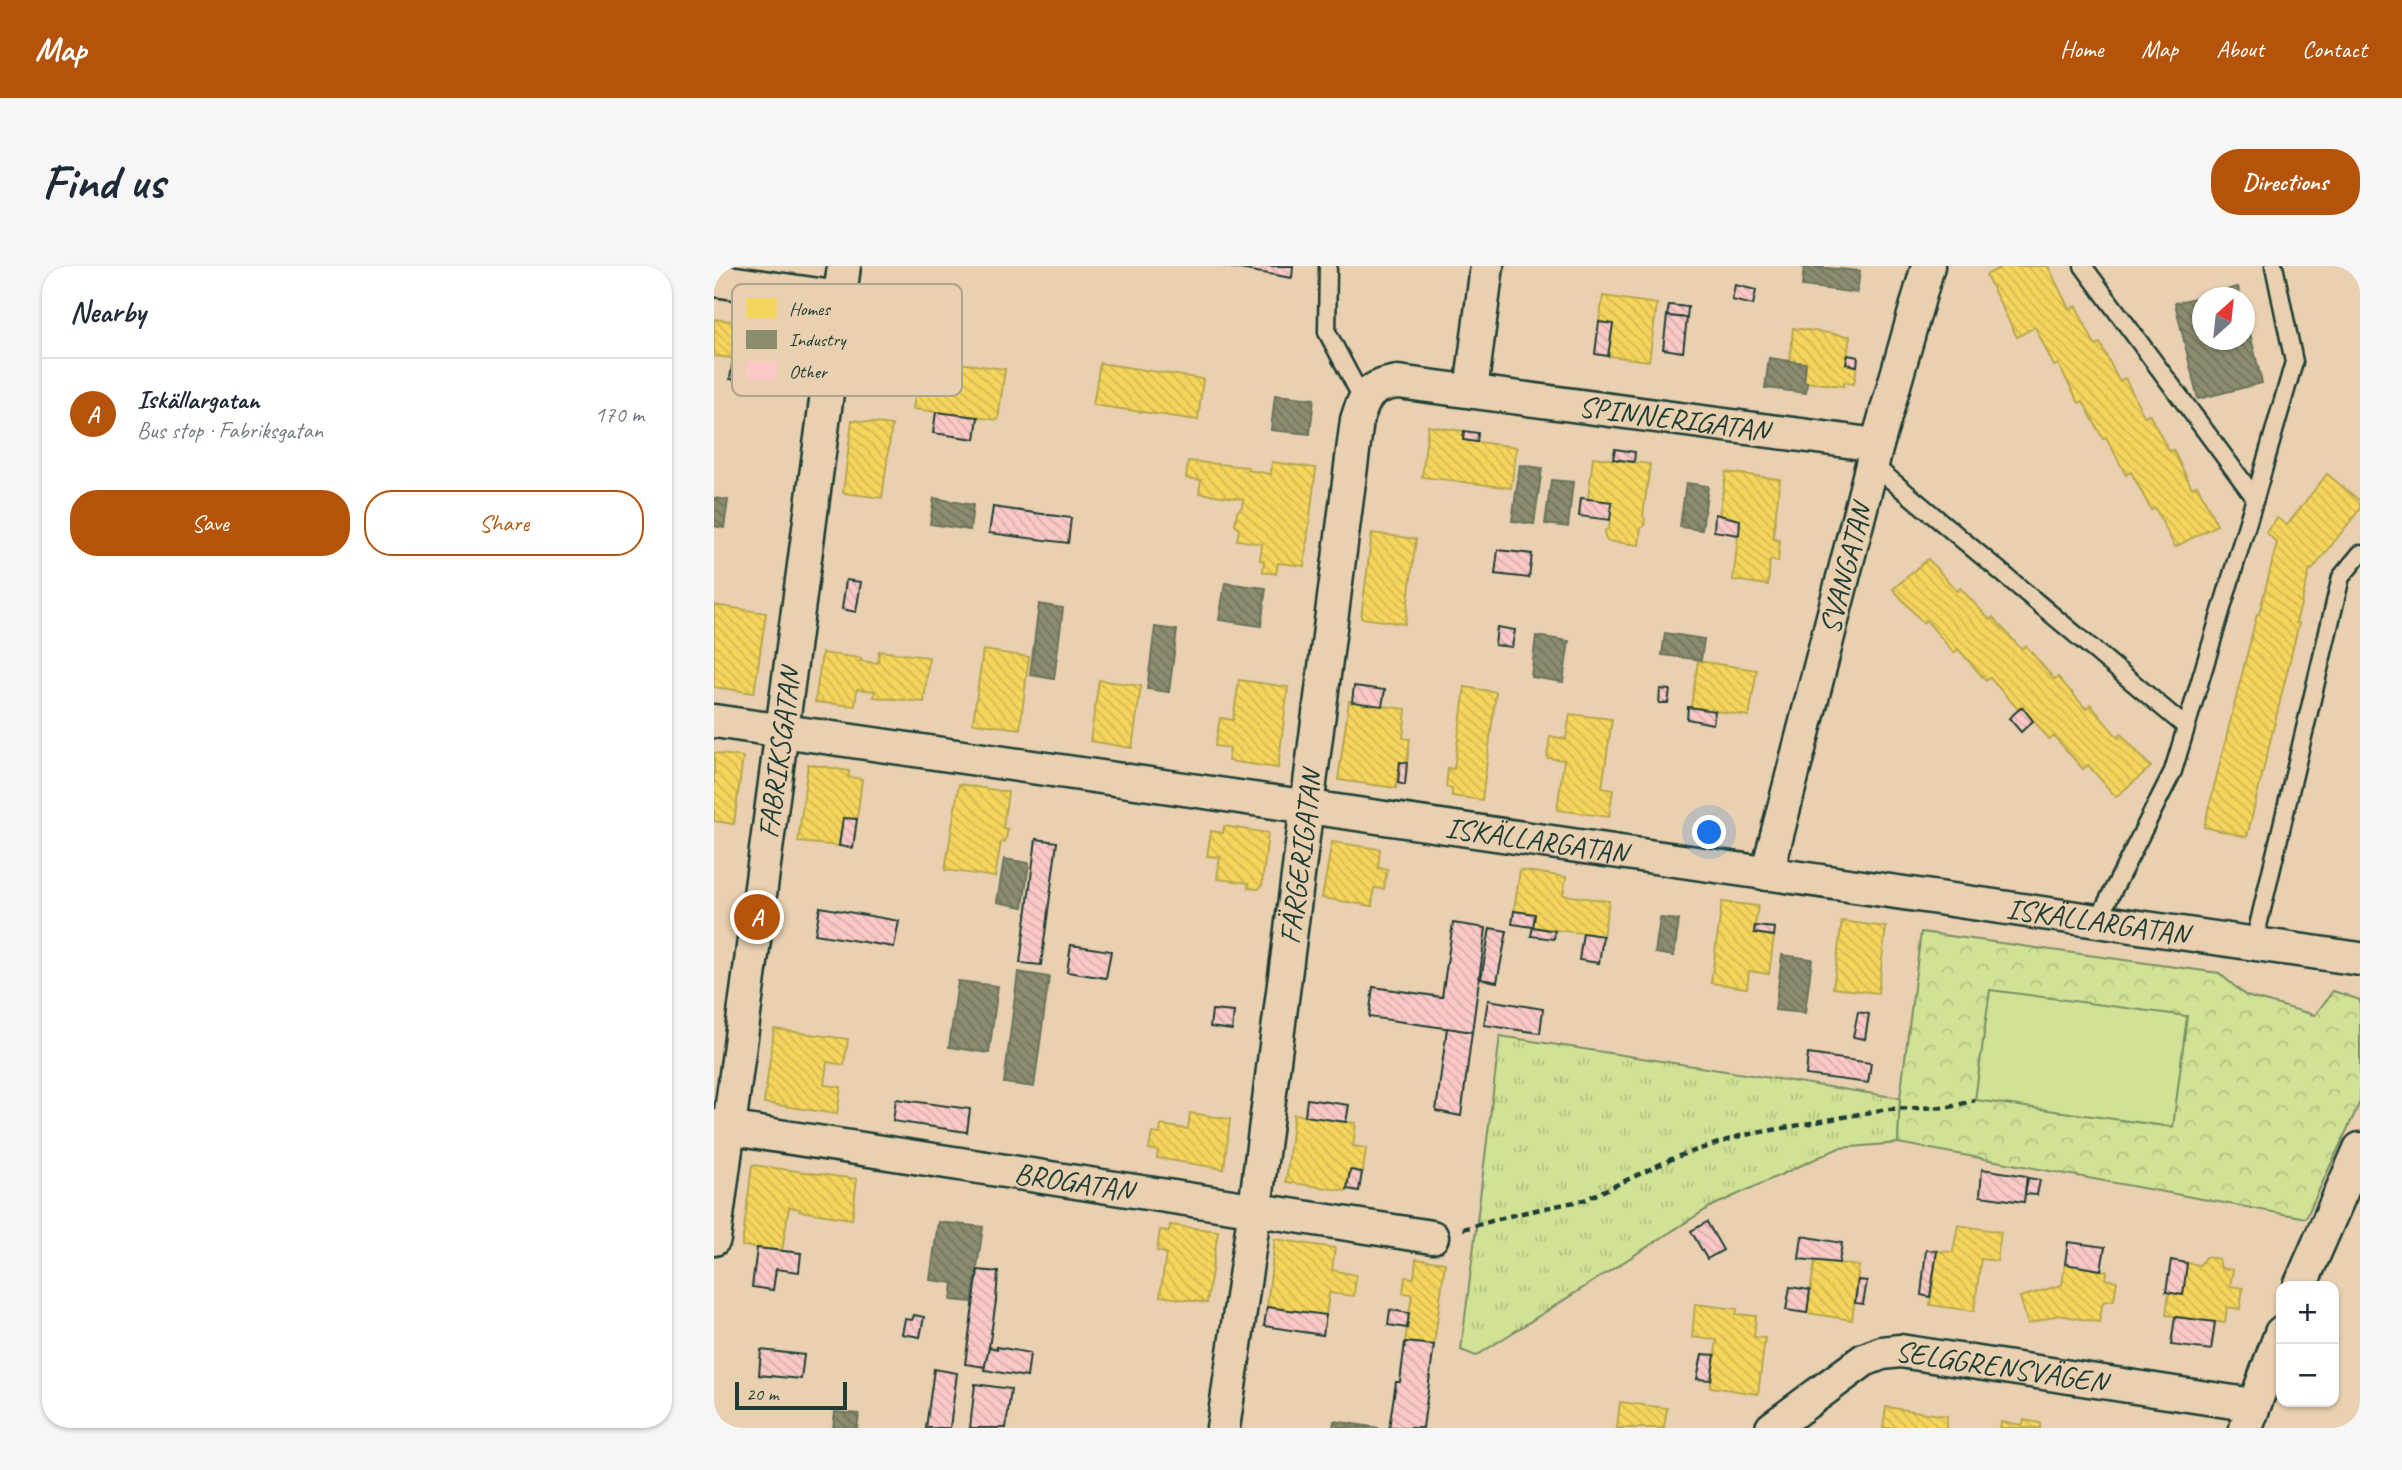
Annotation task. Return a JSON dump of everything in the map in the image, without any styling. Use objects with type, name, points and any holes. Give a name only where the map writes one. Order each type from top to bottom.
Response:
[{"type":"street","name":"FABRIKSGATAN","points":[[842,284],[844,266]]},
{"type":"street","points":[[1363,400],[1382,384],[1398,382],[1471,391],[1487,266]]},
{"type":"street","name":"SVANGATAN","points":[[1767,874],[1874,455],[1928,266]]},
{"type":"street","points":[[714,280],[742,284]]},
{"type":"street","name":"SPINNERIGATAN","points":[[1471,391],[1874,455]]},
{"type":"street","name":"FABRIKSGATAN","points":[[714,1239],[721,1127],[783,731],[827,396]]},
{"type":"street","name":"FÄRGERIGATAN","points":[[1223,1428],[1255,1208],[1357,421],[1363,400]]},
{"type":"street","name":"ISKÄLLARGATAN","points":[[714,721],[2360,959]]},
{"type":"street","name":"BROGATAN","points":[[721,1127],[1432,1237]]},
{"type":"street","points":[[2302,1281],[2360,1149]]},
{"type":"street","points":[[2249,1417],[2277,1344]]},
{"type":"street","name":"SELGGRENSVÄGEN","points":[[1772,1428],[1864,1360],[1882,1353],[1900,1351],[2249,1417]]},
{"type":"lane","points":[[1328,266],[1326,331],[1363,400]]},
{"type":"lane","points":[[2082,266],[2255,498]]},
{"type":"lane","points":[[2097,922],[2173,771],[2294,362],[2274,266]]},
{"type":"lane","points":[[1874,455],[2186,727]]},
{"type":"lane","points":[[2254,943],[2342,577],[2360,554]]},
{"type":"path","points":[[1432,1237],[1517,1214],[1584,1200],[1676,1157],[1740,1136],[1887,1109],[1950,1107],[1975,1100]]},
{"type":"green space","points":[[1921,932],[2219,973],[2246,996],[2315,1015],[2333,991],[2360,1000],[2360,1102],[2306,1218],[1898,1143],[1900,1098]]},
{"type":"green space","points":[[1990,990],[2187,1016],[2173,1127],[1975,1100]]},
{"type":"green space","points":[[1500,1036],[1900,1098],[1898,1143],[1839,1148],[1710,1207],[1476,1356],[1461,1350]]},
{"type":"building: Homes","points":[[2003,266],[2048,266],[2069,309],[2076,306],[2095,345],[2100,343],[2119,381],[2125,378],[2144,416],[2149,414],[2169,451],[2173,450],[2192,488],[2197,485],[2217,525],[2175,547],[2155,508],[2151,510],[2131,472],[2126,475],[2083,401],[2079,403],[2058,364],[2054,366],[2035,327],[2017,337],[1986,275]]},
{"type":"building: Homes","points":[[1603,296],[1657,304],[1649,361],[1608,356],[1613,324],[1599,322]]},
{"type":"building: Homes","points":[[714,319],[732,321],[732,358],[714,356]]},
{"type":"building: Homes","points":[[1793,328],[1850,336],[1846,364],[1857,366],[1854,384],[1844,382],[1844,386],[1804,382],[1806,363],[1790,361]]},
{"type":"building: Homes","points":[[962,363],[1005,369],[998,420],[913,409],[915,396],[962,396]]},
{"type":"building: Homes","points":[[1100,363],[1203,379],[1198,420],[1093,405]]},
{"type":"building: Homes","points":[[852,420],[892,425],[882,498],[843,493]]},
{"type":"building: Homes","points":[[1428,426],[1464,431],[1463,440],[1517,447],[1511,488],[1422,477]]},
{"type":"building: Homes","points":[[1593,457],[1650,464],[1643,516],[1645,519],[1639,545],[1607,541],[1605,531],[1609,528],[1612,502],[1588,499]]},
{"type":"building: Homes","points":[[1188,461],[1248,467],[1247,470],[1271,474],[1272,462],[1316,468],[1304,566],[1278,563],[1276,574],[1263,572],[1264,561],[1260,560],[1262,544],[1237,540],[1239,530],[1235,524],[1243,499],[1199,493],[1201,480],[1186,478]]},
{"type":"building: Homes","points":[[1726,472],[1780,479],[1773,539],[1780,540],[1778,562],[1770,560],[1768,585],[1733,580],[1740,520],[1719,516]]},
{"type":"building: Homes","points":[[2327,474],[2360,501],[2360,509],[2312,570],[2310,569],[2247,837],[2204,827],[2277,543],[2266,532],[2277,518],[2287,525]]},
{"type":"building: Homes","points":[[1372,533],[1416,539],[1405,624],[1361,618]]},
{"type":"building: Homes","points":[[1928,559],[1957,591],[1960,588],[1990,620],[1993,617],[2021,649],[2026,646],[2054,679],[2058,677],[2086,709],[2090,704],[2118,738],[2121,734],[2151,767],[2116,797],[2088,765],[2083,769],[2054,736],[2049,739],[2022,707],[2018,709],[1990,678],[1986,681],[1958,649],[1954,653],[1926,620],[1923,623],[1893,589]]},
{"type":"building: Homes","points":[[714,605],[766,613],[754,693],[714,687]]},
{"type":"building: Homes","points":[[983,650],[1029,657],[1020,729],[973,723]]},
{"type":"building: Homes","points":[[879,651],[929,657],[924,702],[874,697],[875,691],[857,689],[855,706],[815,702],[822,653],[878,663]]},
{"type":"building: Homes","points":[[1698,661],[1757,670],[1749,716],[1691,707]]},
{"type":"building: Homes","points":[[1099,680],[1141,686],[1132,748],[1090,741]]},
{"type":"building: Homes","points":[[1239,680],[1288,687],[1278,768],[1228,761],[1230,748],[1215,746],[1220,718],[1233,720]]},
{"type":"building: Homes","points":[[1465,687],[1496,692],[1482,800],[1452,796],[1452,789],[1446,787],[1448,768],[1454,769]]},
{"type":"building: Homes","points":[[1349,701],[1406,709],[1403,738],[1410,739],[1407,763],[1400,762],[1396,788],[1338,780]]},
{"type":"building: Homes","points":[[1570,714],[1612,719],[1602,788],[1613,790],[1609,817],[1557,810],[1564,760],[1547,758],[1550,736],[1566,739]]},
{"type":"building: Homes","points":[[714,753],[743,757],[734,824],[714,821]]},
{"type":"building: Homes","points":[[808,764],[849,771],[848,777],[862,779],[857,819],[843,818],[839,846],[798,842]]},
{"type":"building: Homes","points":[[959,784],[1008,792],[1003,828],[1008,829],[1005,842],[1001,842],[995,877],[945,870]]},
{"type":"building: Homes","points":[[1224,826],[1268,833],[1262,885],[1259,889],[1248,888],[1249,883],[1217,879],[1220,857],[1207,856],[1211,831],[1223,833]]},
{"type":"building: Homes","points":[[1332,842],[1380,849],[1378,868],[1387,869],[1384,889],[1374,888],[1372,906],[1322,898]]},
{"type":"building: Homes","points":[[1520,870],[1566,877],[1563,895],[1609,901],[1603,936],[1533,927],[1535,914],[1514,911]]},
{"type":"building: Homes","points":[[1722,902],[1758,906],[1754,933],[1774,936],[1769,974],[1749,971],[1747,988],[1711,983]]},
{"type":"building: Homes","points":[[1842,921],[1886,927],[1878,993],[1833,988]]},
{"type":"building: Homes","points":[[774,1029],[848,1039],[844,1065],[827,1062],[824,1085],[841,1087],[837,1114],[764,1103]]},
{"type":"building: Homes","points":[[1190,1113],[1230,1119],[1224,1169],[1157,1158],[1158,1151],[1149,1149],[1152,1133],[1160,1134],[1161,1125],[1188,1129]]},
{"type":"building: Homes","points":[[1294,1114],[1356,1123],[1353,1146],[1366,1148],[1363,1172],[1350,1170],[1347,1191],[1286,1182]]},
{"type":"building: Homes","points":[[752,1165],[857,1179],[852,1219],[789,1207],[782,1251],[742,1246]]},
{"type":"building: Homes","points":[[1170,1225],[1218,1231],[1207,1303],[1160,1296],[1166,1253],[1157,1251],[1160,1230],[1169,1231]]},
{"type":"building: Homes","points":[[1958,1225],[2001,1232],[1997,1261],[1981,1259],[1974,1311],[1930,1305],[1937,1251],[1953,1252]]},
{"type":"building: Homes","points":[[1275,1239],[1335,1248],[1332,1270],[1356,1275],[1354,1296],[1329,1293],[1326,1315],[1267,1307]]},
{"type":"building: Homes","points":[[2205,1257],[2219,1259],[2221,1268],[2233,1270],[2230,1286],[2243,1288],[2240,1309],[2227,1307],[2225,1323],[2166,1315],[2169,1292],[2183,1295],[2187,1263],[2200,1265]]},
{"type":"building: Homes","points":[[1416,1259],[1445,1263],[1434,1345],[1405,1342],[1412,1294],[1403,1293],[1405,1277],[1414,1278]]},
{"type":"building: Homes","points":[[1815,1260],[1859,1266],[1852,1320],[1807,1313]]},
{"type":"building: Homes","points":[[2065,1264],[2107,1271],[2106,1279],[2117,1281],[2114,1300],[2103,1302],[2099,1322],[2058,1315],[2028,1324],[2020,1297],[2062,1285]]},
{"type":"building: Homes","points":[[1695,1304],[1737,1309],[1736,1314],[1756,1316],[1754,1337],[1765,1338],[1758,1394],[1710,1387],[1717,1340],[1692,1337]]},
{"type":"building: Homes","points":[[1620,1402],[1667,1408],[1664,1428],[1617,1428]]},
{"type":"building: Homes","points":[[1886,1407],[1947,1416],[1946,1428],[1883,1428]]},
{"type":"building: Homes","points":[[2024,1420],[2040,1423],[2040,1428],[2000,1428],[2001,1422],[2022,1425]]},
{"type":"building: Industry","points":[[1804,266],[1860,271],[1857,293],[1802,286]]},
{"type":"building: Industry","points":[[2192,299],[2192,350],[2254,350],[2262,383],[2198,399],[2175,303]]},
{"type":"building: Industry","points":[[1769,358],[1806,363],[1806,393],[1765,388]]},
{"type":"building: Industry","points":[[1275,395],[1314,399],[1310,434],[1271,430]]},
{"type":"building: Industry","points":[[1520,465],[1542,468],[1534,524],[1512,521]]},
{"type":"building: Industry","points":[[1551,480],[1573,482],[1568,527],[1545,524]]},
{"type":"building: Industry","points":[[1686,483],[1708,486],[1702,530],[1680,527]]},
{"type":"building: Industry","points":[[714,498],[728,500],[724,528],[714,526]]},
{"type":"building: Industry","points":[[934,498],[973,505],[970,530],[930,524]]},
{"type":"building: Industry","points":[[1225,583],[1266,588],[1261,626],[1219,620]]},
{"type":"building: Industry","points":[[1039,604],[1063,608],[1054,679],[1030,675]]},
{"type":"building: Industry","points":[[1155,627],[1177,630],[1169,692],[1147,689]]},
{"type":"building: Industry","points":[[1665,633],[1704,639],[1701,660],[1662,655]]},
{"type":"building: Industry","points":[[1536,636],[1569,641],[1563,682],[1531,677]]},
{"type":"building: Industry","points":[[1004,859],[1029,863],[1023,907],[997,902]]},
{"type":"building: Industry","points":[[1660,918],[1679,920],[1674,956],[1655,953]]},
{"type":"building: Industry","points":[[1782,955],[1812,959],[1805,1013],[1775,1010]]},
{"type":"building: Industry","points":[[1018,972],[1049,977],[1034,1087],[1004,1083]]},
{"type":"building: Industry","points":[[958,981],[998,986],[989,1053],[949,1047]]},
{"type":"building: Industry","points":[[938,1222],[983,1227],[972,1302],[951,1300],[953,1283],[930,1280]]},
{"type":"building: Industry","points":[[835,1412],[859,1414],[857,1428],[833,1428]]},
{"type":"building: Industry","points":[[1334,1421],[1379,1428],[1333,1428]]},
{"type":"building: Other","points":[[1222,266],[1293,266],[1292,278]]},
{"type":"building: Other","points":[[1735,285],[1756,290],[1753,305],[1732,300]]},
{"type":"building: Other","points":[[1669,305],[1688,307],[1687,318],[1667,316]]},
{"type":"building: Other","points":[[1667,316],[1687,318],[1683,352],[1663,349]]},
{"type":"building: Other","points":[[1599,322],[1613,324],[1608,356],[1595,354]]},
{"type":"building: Other","points":[[1848,355],[1858,357],[1857,366],[1846,364]]},
{"type":"building: Other","points":[[936,412],[978,417],[975,439],[933,433]]},
{"type":"building: Other","points":[[1464,431],[1478,433],[1477,442],[1463,440]]},
{"type":"building: Other","points":[[1615,449],[1635,452],[1634,462],[1613,459]]},
{"type":"building: Other","points":[[1581,498],[1612,502],[1610,520],[1579,516]]},
{"type":"building: Other","points":[[993,507],[1071,518],[1068,543],[989,533]]},
{"type":"building: Other","points":[[1715,514],[1740,520],[1739,535],[1714,531]]},
{"type":"building: Other","points":[[1498,550],[1532,554],[1529,578],[1495,574]]},
{"type":"building: Other","points":[[846,580],[861,582],[856,612],[842,609]]},
{"type":"building: Other","points":[[1497,627],[1515,630],[1512,647],[1495,645]]},
{"type":"building: Other","points":[[1354,686],[1385,690],[1382,706],[1352,702]]},
{"type":"building: Other","points":[[1660,689],[1670,690],[1668,703],[1659,703]]},
{"type":"building: Other","points":[[1688,707],[1715,711],[1713,724],[1687,719]]},
{"type":"building: Other","points":[[2022,707],[2033,721],[2021,732],[2009,718]]},
{"type":"building: Other","points":[[1400,762],[1407,763],[1405,785],[1398,783]]},
{"type":"building: Other","points":[[843,818],[857,819],[853,848],[839,846]]},
{"type":"building: Other","points":[[1036,839],[1057,842],[1041,965],[1020,963]]},
{"type":"building: Other","points":[[820,907],[899,921],[894,947],[815,934]]},
{"type":"building: Other","points":[[1514,911],[1535,914],[1533,927],[1512,924]]},
{"type":"building: Other","points":[[1453,923],[1486,928],[1472,1032],[1369,1017],[1373,987],[1442,997]]},
{"type":"building: Other","points":[[1755,926],[1775,928],[1774,936],[1754,933]]},
{"type":"building: Other","points":[[1533,927],[1555,931],[1554,939],[1531,936]]},
{"type":"building: Other","points":[[1490,928],[1507,931],[1497,982],[1481,979]]},
{"type":"building: Other","points":[[1583,933],[1603,936],[1599,963],[1579,960]]},
{"type":"building: Other","points":[[1071,945],[1111,951],[1106,978],[1067,972]]},
{"type":"building: Other","points":[[1488,1000],[1543,1009],[1540,1033],[1484,1025]]},
{"type":"building: Other","points":[[1212,1010],[1234,1012],[1232,1030],[1210,1027]]},
{"type":"building: Other","points":[[1858,1012],[1869,1014],[1865,1039],[1853,1037]]},
{"type":"building: Other","points":[[1447,1028],[1472,1032],[1461,1116],[1436,1111]]},
{"type":"building: Other","points":[[1808,1054],[1871,1063],[1868,1083],[1806,1075]]},
{"type":"building: Other","points":[[896,1099],[970,1109],[967,1132],[893,1121]]},
{"type":"building: Other","points":[[1307,1099],[1349,1105],[1346,1122],[1305,1116]]},
{"type":"building: Other","points":[[1982,1169],[2027,1176],[2024,1202],[1980,1196]]},
{"type":"building: Other","points":[[1350,1170],[1362,1172],[1359,1191],[1347,1189]]},
{"type":"building: Other","points":[[2028,1178],[2040,1180],[2037,1195],[2025,1194]]},
{"type":"building: Other","points":[[1707,1222],[1723,1250],[1707,1259],[1691,1231]]},
{"type":"building: Other","points":[[1802,1236],[1842,1243],[1839,1263],[1799,1259]]},
{"type":"building: Other","points":[[2068,1242],[2105,1247],[2101,1270],[2065,1264]]},
{"type":"building: Other","points":[[757,1248],[801,1253],[799,1272],[776,1269],[773,1290],[752,1287]]},
{"type":"building: Other","points":[[1926,1250],[1937,1251],[1930,1297],[1921,1295]]},
{"type":"building: Other","points":[[2171,1260],[2187,1263],[2183,1295],[2166,1292]]},
{"type":"building: Other","points":[[978,1270],[998,1272],[986,1367],[965,1364]]},
{"type":"building: Other","points":[[1858,1280],[1867,1281],[1863,1304],[1855,1303]]},
{"type":"building: Other","points":[[1790,1287],[1810,1290],[1807,1313],[1786,1310]]},
{"type":"building: Other","points":[[1267,1307],[1326,1315],[1323,1335],[1264,1326]]},
{"type":"building: Other","points":[[1390,1310],[1409,1313],[1407,1328],[1388,1325]]},
{"type":"building: Other","points":[[914,1315],[924,1317],[920,1337],[902,1334],[905,1319],[912,1320]]},
{"type":"building: Other","points":[[2175,1317],[2215,1322],[2211,1350],[2171,1345]]},
{"type":"building: Other","points":[[1405,1342],[1434,1345],[1423,1428],[1389,1428],[1396,1382],[1400,1382]]},
{"type":"building: Other","points":[[989,1347],[1030,1353],[1027,1377],[984,1370]]},
{"type":"building: Other","points":[[761,1350],[804,1355],[801,1379],[759,1375]]},
{"type":"building: Other","points":[[1702,1354],[1715,1355],[1711,1380],[1697,1379]]},
{"type":"building: Other","points":[[934,1369],[957,1373],[950,1428],[926,1428]]},
{"type":"building: Other","points":[[975,1384],[1011,1389],[1006,1428],[970,1428]]},
{"type":"place","name":"Iskällargatan","points":[[757,917]]}]
